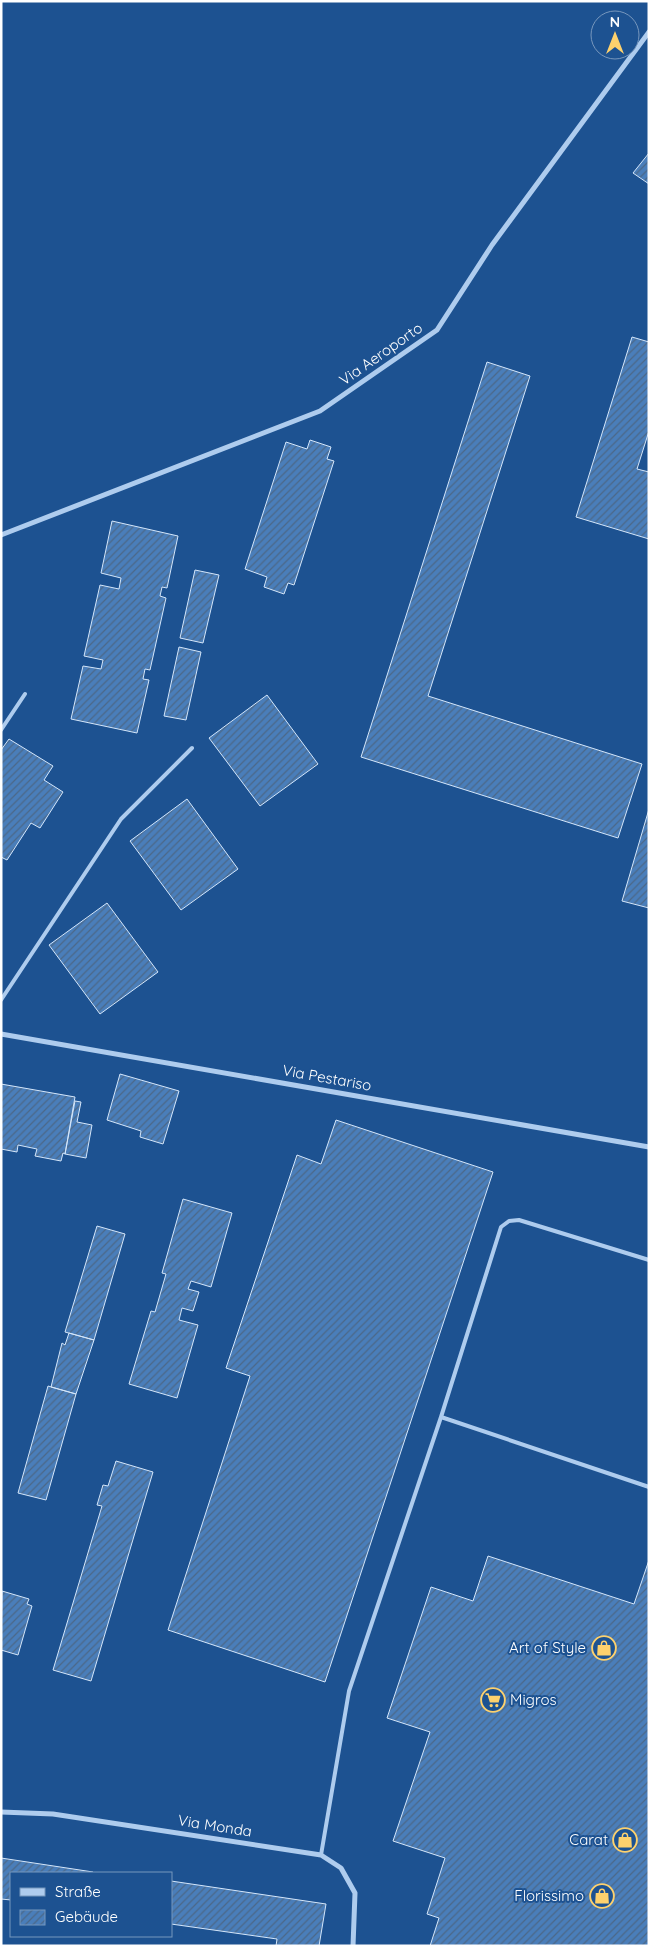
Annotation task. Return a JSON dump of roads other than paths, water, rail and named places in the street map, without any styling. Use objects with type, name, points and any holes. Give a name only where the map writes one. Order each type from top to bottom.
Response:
[{"type":"street","name":"Via Aeroporto","points":[[1,535],[320,412],[437,330],[492,245],[649,32]]},
{"type":"street","name":"Via Pestariso","points":[[1,1034],[649,1147]]},
{"type":"street","name":"Via Monda","points":[[1,1812],[53,1814],[321,1855],[341,1868],[355,1893],[353,1946]]},
{"type":"lane","points":[[1,730],[25,694]]},
{"type":"lane","points":[[1,1000],[121,819],[192,748]]},
{"type":"lane","points":[[321,1855],[349,1691],[499,1232],[509,1221],[519,1220],[649,1260]]},
{"type":"lane","points":[[440,1416],[649,1487]]},
{"type":"place","name":"Art of Style","points":[[604,1648]]},
{"type":"place","name":"Migros","points":[[493,1700]]},
{"type":"place","name":"Carat","points":[[625,1840]]},
{"type":"place","name":"Florissimo","points":[[602,1896]]}]
